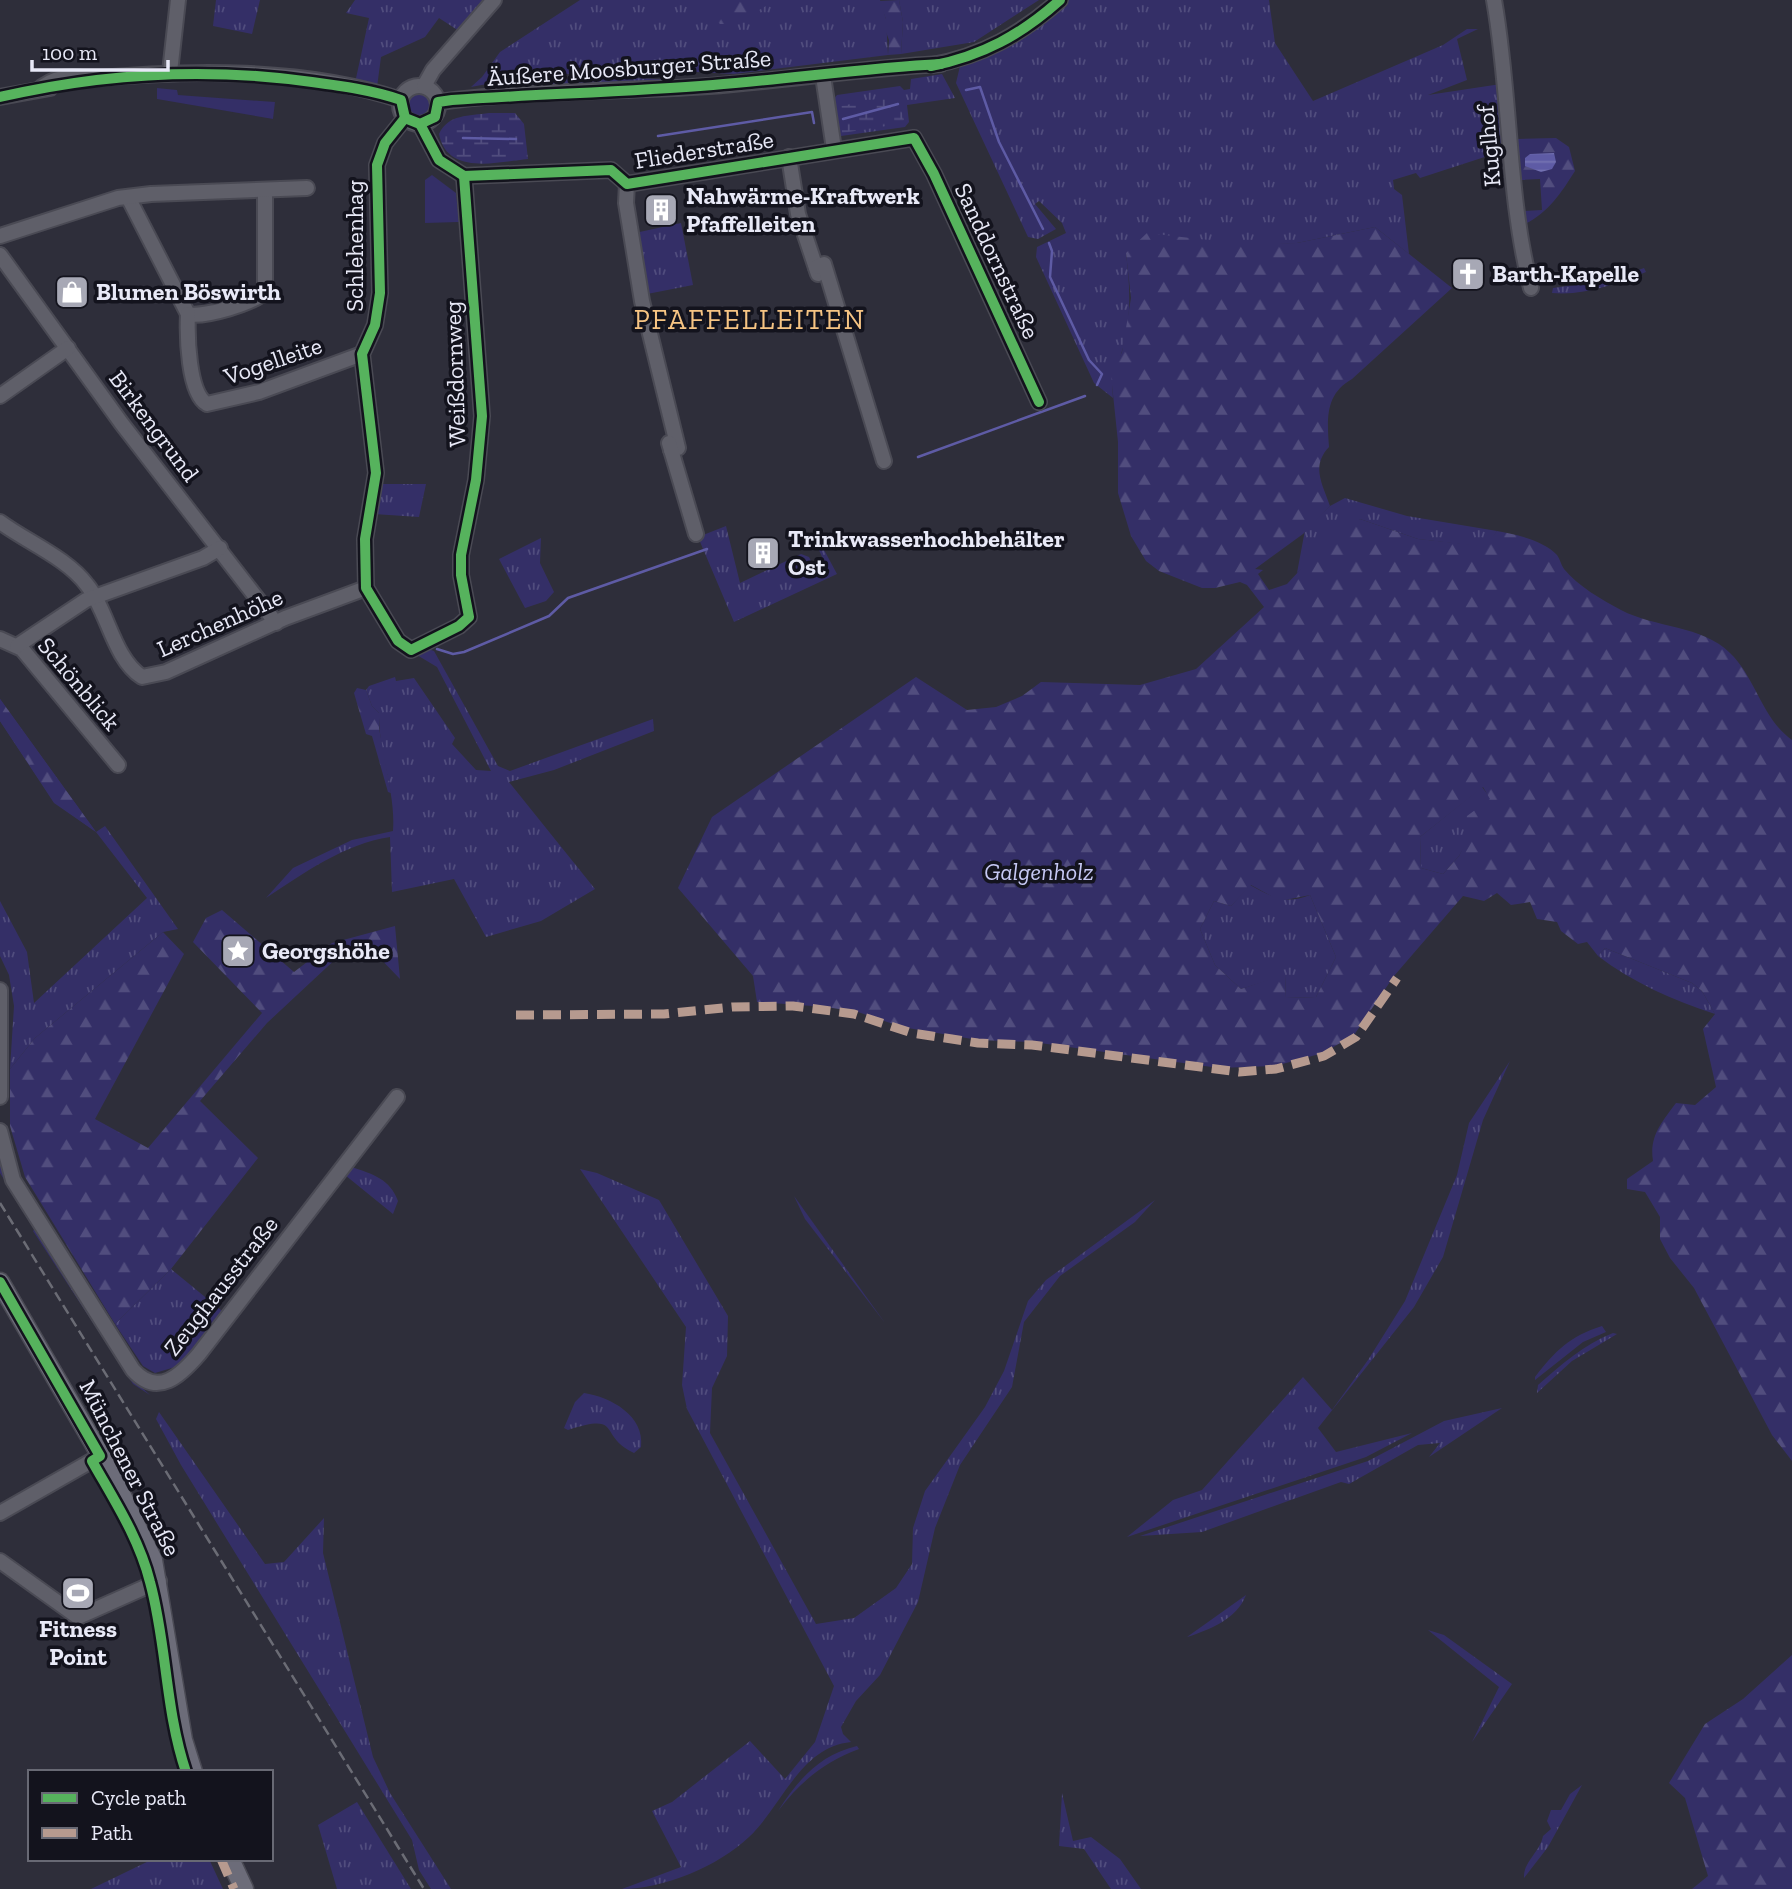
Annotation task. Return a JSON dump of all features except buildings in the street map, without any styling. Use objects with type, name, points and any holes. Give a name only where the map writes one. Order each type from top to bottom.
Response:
[{"type":"main road","name":"Münchener Straße","points":[[0,1282],[141,1532],[159,1581],[179,1718],[192,1770]]},
{"type":"main road","points":[[231,1861],[244,1889]]},
{"type":"street","points":[[170,72],[178,0]]},
{"type":"street","points":[[424,86],[433,69],[494,0]]},
{"type":"street","name":"Äußere Moosburger Straße","points":[[438,102],[823,76],[876,67],[941,64],[977,55],[1003,42],[1060,0]]},
{"type":"street","name":"Kuglhof","points":[[1494,0],[1506,71],[1520,236],[1531,288]]},
{"type":"street","points":[[0,97],[43,87],[55,80],[170,72],[287,78],[358,89],[401,100]]},
{"type":"street","points":[[823,76],[834,149]]},
{"type":"street","points":[[420,124],[435,117],[438,102],[434,93],[424,86],[410,88],[401,100],[405,118],[420,124],[435,155],[464,176]]},
{"type":"street","name":"Schlehenhag","points":[[405,118],[385,143],[377,165],[380,293],[375,325],[362,355],[376,473],[365,539],[366,588],[398,641],[406,648],[416,649]]},
{"type":"street","name":"Fliederstraße","points":[[464,176],[611,170],[627,184],[914,138]]},
{"type":"street","name":"Sanddornstraße","points":[[914,138],[934,174],[1039,402]]},
{"type":"street","points":[[789,157],[798,214],[816,267],[824,264],[884,461]]},
{"type":"street","name":"Weißdornweg","points":[[416,649],[459,626],[469,617],[461,575],[461,555],[476,480],[482,424],[464,176]]},
{"type":"street","points":[[627,184],[626,202],[642,301],[674,433],[667,434],[696,534]]},
{"type":"street","points":[[0,236],[98,202],[128,197],[307,188]]},
{"type":"street","points":[[128,197],[188,314],[201,316],[263,295],[265,190]]},
{"type":"street","name":"Birkengrund","points":[[0,255],[135,441],[276,623]]},
{"type":"street","name":"Vogelleite","points":[[188,314],[188,344],[192,370],[201,399],[207,404],[259,392],[362,355]]},
{"type":"street","points":[[0,397],[68,348]]},
{"type":"street","points":[[0,522],[75,572],[94,596]]},
{"type":"street","points":[[17,646],[94,596],[203,558],[220,548]]},
{"type":"street","name":"Lerchenhöhe","points":[[94,596],[130,666],[138,675],[147,678],[366,588]]},
{"type":"street","name":"Schönblick","points":[[0,639],[17,646],[118,765]]},
{"type":"street","points":[[0,990],[0,1097]]},
{"type":"street","name":"Zeughausstraße","points":[[0,1131],[9,1171],[23,1199],[133,1370],[148,1382],[161,1384],[178,1377],[199,1354],[397,1097]]},
{"type":"street","points":[[0,1513],[100,1456]]},
{"type":"street","points":[[0,1561],[78,1617],[159,1581]]},
{"type":"green space","points":[[216,0],[260,0],[252,34],[213,26]]},
{"type":"green space","points":[[355,0],[488,0],[459,31],[439,18],[425,37],[381,57],[377,87],[355,83],[369,18],[346,13]]},
{"type":"green space","points":[[580,0],[880,0],[886,19],[888,55],[734,74],[679,71],[534,75],[471,87],[500,52]]},
{"type":"green space","points":[[718,0],[777,0],[734,24],[720,24],[710,14]]},
{"type":"green space","points":[[899,0],[1039,0],[974,42],[901,54],[903,22]]},
{"type":"green space","points":[[899,0],[903,22],[901,54],[888,55],[889,40],[883,24],[886,19],[879,1]]},
{"type":"green space","points":[[1068,0],[1269,0],[1275,43],[1313,101],[1443,45],[1467,29],[1478,29],[1457,39],[1467,80],[1428,95],[1501,84],[1508,147],[1420,178],[1416,173],[1393,180],[1394,189],[1402,195],[1409,254],[1375,227],[1297,243],[1126,253],[1129,314],[1122,351],[1113,378],[1113,398],[1094,383],[1036,257],[1037,247],[1066,233],[1062,223],[1039,201],[1035,204],[1056,229],[1038,239],[1028,237],[956,83],[960,66],[1005,48]]},
{"type":"green space","points":[[942,74],[955,98],[907,105],[909,122],[905,127],[841,136],[837,133],[833,100],[837,95],[900,86],[904,90],[910,89],[911,79]]},
{"type":"green space","points":[[611,77],[678,80],[684,86],[486,91],[515,82]]},
{"type":"green space","points":[[157,88],[177,90],[178,95],[275,102],[273,119],[157,99]]},
{"type":"green space","points":[[419,91],[429,95],[433,105],[429,115],[419,119],[409,115],[405,105],[409,95]]},
{"type":"green space","points":[[892,96],[898,99],[904,120],[899,124],[842,133],[839,110],[841,106]]},
{"type":"green space","points":[[515,113],[524,124],[528,159],[475,163],[452,156],[444,147],[439,134],[448,123],[460,117]]},
{"type":"green space","points":[[1556,138],[1569,147],[1575,171],[1548,208],[1525,224],[1522,211],[1542,210],[1540,179],[1519,180],[1517,139]]},
{"type":"green space","points":[[432,175],[456,193],[459,222],[425,223],[425,180]]},
{"type":"green space","points":[[681,223],[693,285],[647,294],[635,233]]},
{"type":"green space","name":"Galgenholz","points":[[1375,227],[1452,288],[1343,385],[1332,400],[1328,417],[1329,447],[1320,461],[1319,468],[1330,506],[1303,534],[1255,569],[1263,570],[1258,574],[1269,590],[1287,584],[1341,526],[1360,519],[1418,539],[1485,546],[1497,531],[1521,536],[1552,550],[1564,569],[1576,581],[1614,606],[1634,616],[1692,632],[1719,644],[1739,663],[1773,721],[1792,740],[1792,1461],[1772,1435],[1694,1288],[1670,1258],[1660,1239],[1660,1217],[1645,1192],[1627,1189],[1627,1179],[1653,1161],[1655,1137],[1676,1103],[1695,1105],[1716,1087],[1703,1029],[1715,1014],[1702,991],[1692,983],[1605,948],[1598,956],[1587,942],[1578,944],[1561,931],[1557,922],[1537,919],[1530,902],[1511,905],[1497,893],[1484,901],[1463,896],[1394,976],[1354,1035],[1323,1053],[1275,1066],[1219,1068],[1033,1042],[978,1040],[902,1027],[858,1012],[757,1002],[753,976],[678,888],[712,817],[916,677],[967,710],[996,707],[1022,696],[1041,682],[1140,685],[1196,669],[1264,607],[1247,585],[1240,582],[1202,588],[1159,571],[1146,561],[1131,536],[1118,493],[1118,442],[1111,375],[1122,352],[1131,298],[1126,253],[1147,233],[1242,244],[1297,243]],"holes":[[[1483,787],[1490,799],[1467,816],[1466,821],[1472,829],[1459,856],[1443,874],[1421,868],[1420,837]],[[1251,885],[1280,901],[1310,895],[1336,957],[1316,997],[1286,998],[1285,974],[1241,989],[1215,965],[1200,929],[1214,901],[1231,906]]]},
{"type":"green space","points":[[1644,268],[1646,272],[1600,288],[1576,293],[1552,293],[1553,288],[1610,280]]},
{"type":"green space","points":[[379,484],[426,484],[419,517],[374,514]]},
{"type":"green space","points":[[1345,498],[1407,516],[1497,531],[1486,547],[1418,539],[1360,519],[1297,573],[1305,530],[1330,506]]},
{"type":"green space","points":[[726,526],[740,583],[801,554],[809,557],[812,563],[823,559],[819,550],[823,548],[837,574],[734,622],[698,537]]},
{"type":"green space","points":[[541,538],[540,563],[554,592],[546,601],[525,608],[499,559]]},
{"type":"green space","points":[[428,649],[434,651],[498,766],[510,771],[653,719],[654,731],[554,770],[509,782],[595,889],[541,921],[486,937],[454,879],[392,892],[390,837],[341,853],[266,898],[293,868],[352,840],[393,831],[392,801],[381,743],[379,713],[372,706],[366,690],[369,686],[395,677],[396,681],[414,678],[455,738],[452,744],[476,770],[491,771],[437,667],[417,655]]},
{"type":"green space","points":[[357,688],[366,690],[372,706],[379,713],[379,728],[391,793],[388,792],[372,736],[366,734],[354,693]]},
{"type":"green space","points":[[0,699],[96,832],[54,803],[0,721]]},
{"type":"green space","points":[[0,699],[96,832],[54,802],[0,721]]},
{"type":"green space","points":[[1482,787],[1491,799],[1459,856],[1443,874],[1421,868],[1420,837]]},
{"type":"green space","points":[[105,826],[178,929],[163,932],[35,1038],[10,1069],[14,1006],[9,975],[0,956],[0,901],[27,952],[34,1003],[147,898],[96,832]]},
{"type":"green space","points":[[1250,885],[1279,898],[1293,899],[1310,895],[1336,957],[1316,997],[1286,998],[1285,975],[1241,989],[1215,965],[1200,929],[1214,901],[1231,906]]},
{"type":"green space","points":[[222,910],[294,972],[332,943],[395,926],[400,979],[373,951],[341,954],[267,1023],[200,1101],[258,1158],[171,1269],[115,1324],[25,1177],[10,1126],[10,1069],[35,1038],[163,932],[184,954],[95,1119],[148,1148],[262,1013],[193,942],[206,918]]},
{"type":"green space","points":[[1605,948],[1692,983],[1702,991],[1715,1014],[1669,997],[1625,974],[1598,956]]},
{"type":"green space","points":[[1510,1061],[1483,1120],[1443,1257],[1414,1307],[1318,1428],[1336,1452],[1412,1433],[1366,1457],[1127,1537],[1173,1500],[1202,1490],[1303,1377],[1332,1410],[1405,1301],[1457,1175],[1469,1123]]},
{"type":"green space","points":[[0,1156],[37,1230],[131,1378],[150,1395],[133,1384],[33,1231],[35,1229],[0,1173]]},
{"type":"green space","points":[[351,1167],[373,1175],[390,1187],[398,1201],[393,1214],[345,1175]]},
{"type":"green space","points":[[580,1169],[597,1173],[659,1200],[728,1316],[727,1356],[712,1388],[710,1433],[816,1624],[854,1618],[896,1588],[912,1564],[913,1528],[925,1491],[985,1407],[1004,1371],[1028,1301],[1046,1280],[1155,1200],[1135,1222],[1060,1276],[1024,1322],[1012,1387],[960,1465],[935,1528],[918,1602],[880,1675],[856,1701],[841,1727],[843,1734],[851,1742],[833,1746],[805,1766],[761,1824],[737,1848],[690,1874],[638,1888],[622,1889],[681,1867],[652,1811],[672,1802],[750,1741],[785,1779],[815,1742],[834,1686],[687,1409],[682,1385],[686,1327]]},
{"type":"green space","points":[[794,1196],[885,1323],[805,1219]]},
{"type":"green space","points":[[171,1269],[227,1315],[185,1364],[155,1373],[143,1366],[115,1324]]},
{"type":"green space","points":[[1602,1326],[1606,1332],[1583,1342],[1535,1380],[1542,1368],[1564,1345]]},
{"type":"green space","points":[[1613,1333],[1617,1334],[1572,1361],[1537,1393],[1538,1385],[1564,1362]]},
{"type":"green space","points":[[584,1393],[615,1404],[632,1417],[641,1436],[641,1447],[634,1453],[616,1440],[604,1425],[585,1425],[568,1430],[564,1428],[575,1402]]},
{"type":"green space","points":[[1502,1408],[1429,1457],[1440,1443],[1418,1445],[1349,1484],[1341,1482],[1202,1532],[1140,1536],[1368,1461],[1444,1421]]},
{"type":"green space","points":[[159,1412],[265,1564],[284,1562],[324,1518],[323,1553],[373,1757],[390,1793],[451,1889],[431,1889],[419,1870],[412,1840],[181,1465],[156,1419]]},
{"type":"green space","points":[[1246,1595],[1229,1617],[1213,1627],[1187,1637]]},
{"type":"green space","points":[[1428,1630],[1444,1635],[1512,1684],[1472,1742],[1499,1687]]},
{"type":"green space","points":[[1792,1655],[1792,1889],[1692,1889],[1708,1876],[1685,1798],[1669,1783],[1705,1724],[1743,1699]]},
{"type":"green space","points":[[857,1746],[859,1749],[814,1774],[795,1790],[778,1811],[793,1789],[811,1770],[831,1756]]},
{"type":"green space","points":[[1582,1785],[1548,1847],[1524,1878],[1526,1867],[1543,1836],[1551,1829],[1547,1821],[1551,1810],[1561,1810],[1570,1794]]},
{"type":"green space","points":[[1062,1793],[1073,1841],[1091,1837],[1120,1859],[1141,1889],[1111,1889],[1084,1849],[1059,1846]]},
{"type":"green space","points":[[357,1802],[411,1889],[337,1889],[318,1825]]},
{"type":"green space","points":[[149,1861],[210,1861],[223,1889],[91,1889]]},
{"type":"shaded area","points":[[1554,153],[1556,162],[1552,169],[1541,172],[1525,166],[1525,158],[1530,154]]},
{"type":"waterway","points":[[966,90],[980,87],[999,142],[1043,229]]},
{"type":"waterway","points":[[843,119],[898,104]]},
{"type":"waterway","points":[[658,136],[812,112],[814,123]]},
{"type":"waterway","points":[[463,138],[516,139]]},
{"type":"waterway","points":[[1049,243],[1052,251],[1050,277],[1089,360],[1102,374],[1097,385]]},
{"type":"waterway","points":[[918,457],[1085,396]]},
{"type":"waterway","points":[[437,649],[453,654],[464,652],[549,616],[568,598],[707,549]]},
{"type":"railway","points":[[0,1203],[424,1889]]},
{"type":"marked path","points":[[516,1015],[664,1014],[732,1007],[793,1006],[854,1014],[912,1033],[978,1043],[1032,1045],[1239,1072],[1276,1069],[1324,1056],[1356,1037],[1397,978]]},
{"type":"marked path","points":[[222,1861],[234,1889]]},
{"type":"cycle path","points":[[931,66],[950,62],[1000,42],[1031,24],[1060,0]]},
{"type":"cycle path","points":[[0,97],[77,82],[155,75],[272,77],[346,87],[401,100],[405,118],[420,124],[435,117],[438,102],[452,100],[742,83],[941,64]]},
{"type":"cycle path","points":[[405,118],[385,143],[377,165],[380,293],[375,325],[362,354],[376,473],[365,539],[366,588],[398,641],[411,650],[459,626],[469,617],[461,575],[461,555],[476,480],[482,416],[464,176]]},
{"type":"cycle path","points":[[420,124],[439,160],[464,176],[611,170],[627,184],[914,138],[934,174],[1039,402]]},
{"type":"cycle path","points":[[0,1282],[100,1456],[92,1461],[139,1550],[156,1605],[174,1725],[185,1770]]},
{"type":"place","name":"Nahwärme-Kraftwerk Pfaffelleiten","points":[[661,210]]},
{"type":"place","name":"Barth-Kapelle","points":[[1468,274]]},
{"type":"place","name":"Blumen Böswirth","points":[[72,292]]},
{"type":"place","name":"Trinkwasserhochbehälter Ost","points":[[763,553]]},
{"type":"place","name":"Georgshöhe","points":[[238,951]]},
{"type":"place","name":"Fitness Point","points":[[78,1593]]},
{"type":"district","name":"PFAFFELLEITEN","points":[[750,319]]}]
